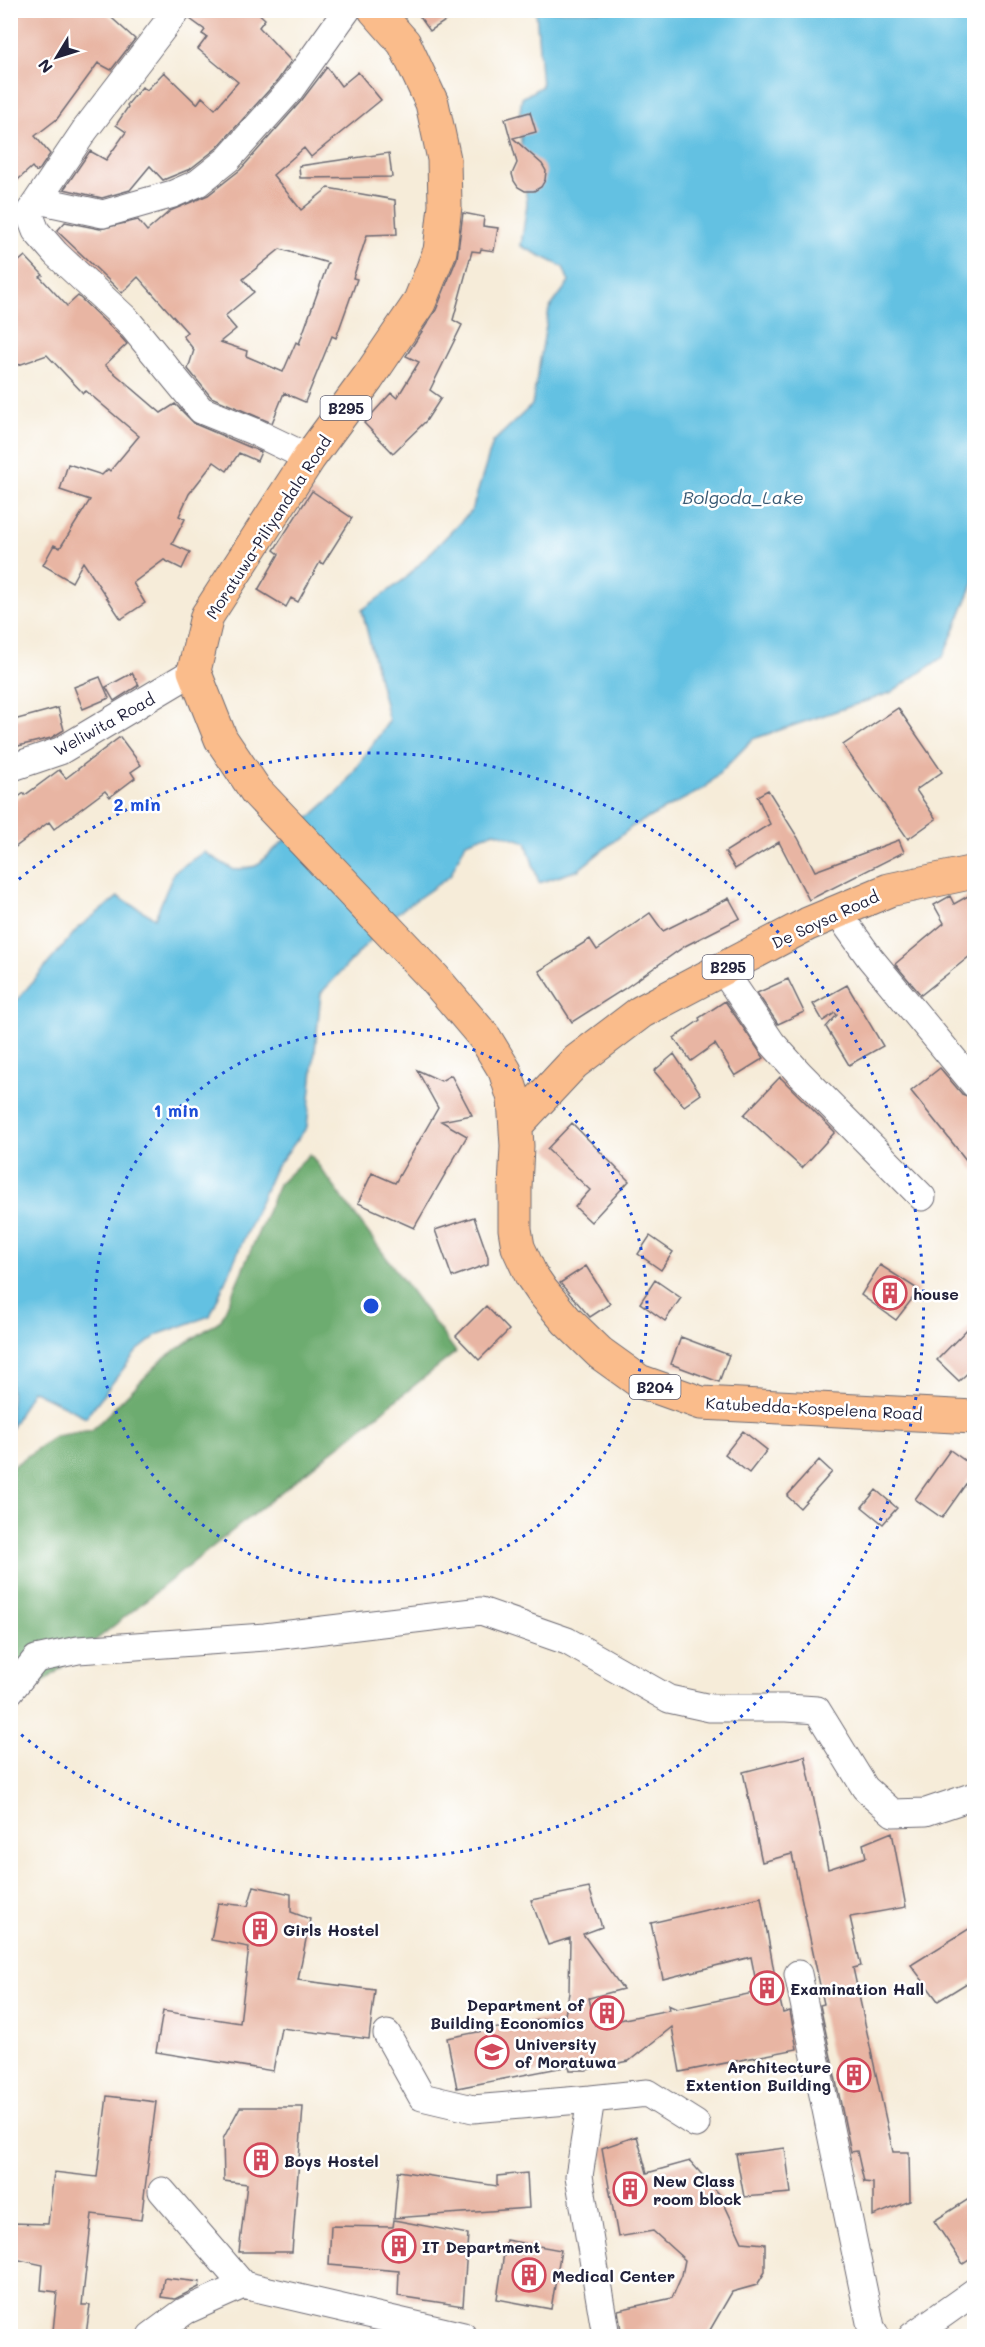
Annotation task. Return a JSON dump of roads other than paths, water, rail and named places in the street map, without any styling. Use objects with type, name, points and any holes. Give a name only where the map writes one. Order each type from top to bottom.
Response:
[{"type":"main road","name":"Moratuwa-Piliyandala Road","points":[[194,671],[207,616],[309,458],[368,378],[419,303],[440,251],[445,206],[444,159],[432,103],[404,43],[375,10]]},
{"type":"main road","points":[[194,671],[220,739],[256,791],[441,986],[485,1038],[505,1071],[514,1099],[517,1124]]},
{"type":"main road","name":"De Soysa Road","points":[[517,1124],[574,1063],[641,1012],[808,924],[889,890],[975,872]]},
{"type":"main road","name":"Katubedda-Kospelena Road","points":[[517,1124],[515,1229],[519,1247],[531,1275],[567,1320],[600,1353],[639,1381],[701,1403],[975,1417]]},
{"type":"street","points":[[26,214],[85,130],[177,10]]},
{"type":"street","points":[[26,214],[103,214],[173,194],[198,183],[228,159],[290,90],[347,10]]},
{"type":"street","points":[[26,214],[36,231],[56,254],[127,320],[201,410],[253,431],[309,458]]},
{"type":"street","name":"Weliwita Road","points":[[10,768],[60,751],[194,671]]},
{"type":"street","points":[[837,912],[870,958],[975,1084]]},
{"type":"street","points":[[723,970],[772,1043],[922,1197]]},
{"type":"street","points":[[10,1691],[36,1659],[78,1650],[265,1637],[481,1611],[567,1641],[669,1699],[711,1708],[817,1710],[865,1788],[892,1813],[926,1812],[975,1796]]},
{"type":"street","points":[[798,1974],[871,2327],[876,2337]]},
{"type":"street","points":[[387,2034],[422,2097],[473,2109],[647,2093],[696,2124]]},
{"type":"street","points":[[591,2099],[579,2176],[606,2337]]},
{"type":"street","points":[[162,2191],[243,2285],[463,2337]]},
{"type":"street","points":[[151,2337],[185,2311],[243,2285]]},
{"type":"street","points":[[912,2337],[975,2292]]},
{"type":"water","name":"Bolgoda_Lake","points":[[536,11],[974,11],[974,582],[943,657],[890,693],[753,739],[705,788],[633,826],[578,870],[539,883],[526,842],[495,832],[466,842],[450,876],[393,916],[321,993],[307,1127],[274,1170],[210,1316],[159,1334],[137,1351],[86,1417],[32,1390],[11,1429],[11,1003],[18,999],[79,927],[118,897],[155,918],[174,872],[204,852],[234,870],[256,866],[342,788],[389,721],[362,610],[406,578],[472,510],[493,442],[532,405],[549,309],[569,282],[563,267],[521,246],[527,204],[519,118],[522,98],[542,86]]},
{"type":"place","name":"house","points":[[890,1293]]},
{"type":"place","name":"Girls Hostel","points":[[260,1929]]},
{"type":"place","name":"Examination Hall","points":[[767,1988]]},
{"type":"place","name":"Department of Building Economics","points":[[607,2013]]},
{"type":"place","name":"University of Moratuwa","points":[[492,2052]]},
{"type":"place","name":"Architecture Extention Building","points":[[854,2075]]},
{"type":"place","name":"Boys Hostel","points":[[261,2160]]},
{"type":"place","name":"New Class room block","points":[[630,2189]]},
{"type":"place","name":"IT Department","points":[[399,2246]]},
{"type":"place","name":"Medical Center","points":[[529,2275]]}]
